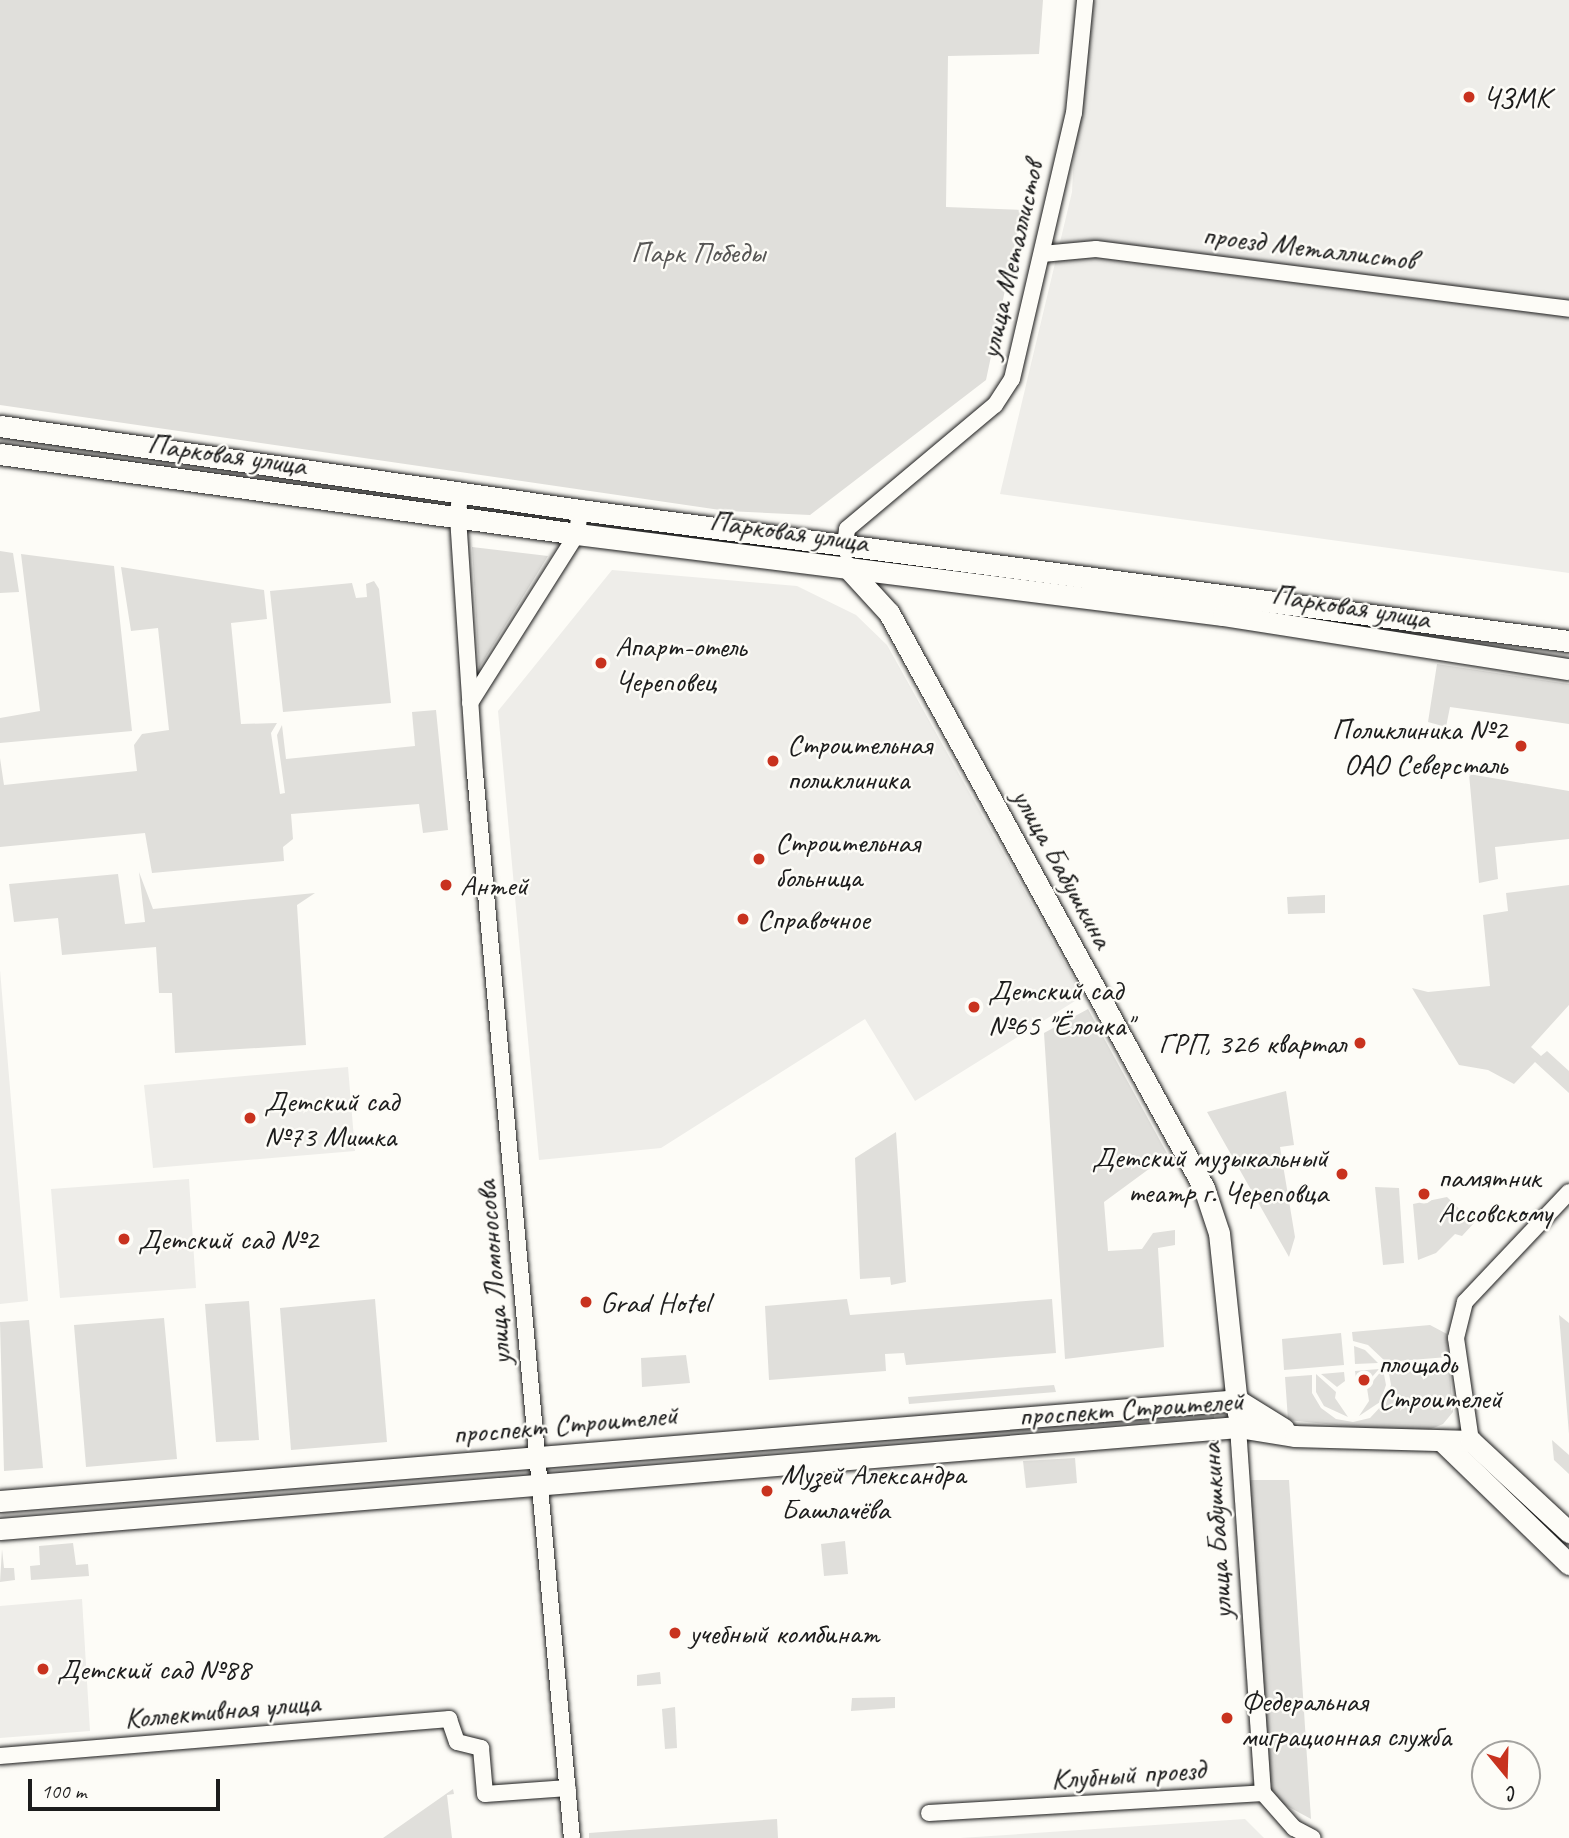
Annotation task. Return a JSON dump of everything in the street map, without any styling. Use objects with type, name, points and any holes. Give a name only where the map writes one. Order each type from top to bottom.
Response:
[{"type":"main road","name":"Парковая улица","points":[[0,426],[580,510],[1569,641]]},
{"type":"main road","name":"Парковая улица","points":[[0,454],[577,534],[1223,615],[1569,668]]},
{"type":"main road","points":[[845,544],[845,569]]},
{"type":"main road","name":"улица Бабушкина","points":[[845,569],[889,613],[1204,1188],[1219,1233],[1238,1427]]},
{"type":"main road","name":"проспект Строителей","points":[[0,1501],[1237,1400],[1295,1436]]},
{"type":"main road","name":"проспект Строителей","points":[[0,1529],[1238,1427],[1295,1436]]},
{"type":"main road","points":[[1295,1436],[1471,1441],[1569,1532]]},
{"type":"main road","points":[[1442,1441],[1569,1564]]},
{"type":"street","name":"улица Металлистов","points":[[845,544],[847,529],[995,405],[1012,379],[1021,351],[1074,113],[1084,0]]},
{"type":"street","name":"проезд Металлистов","points":[[1042,254],[1097,249],[1569,309]]},
{"type":"street","name":"улица Ломоносова","points":[[460,493],[458,517],[470,703],[572,1838]]},
{"type":"street","points":[[470,703],[577,534],[580,510]]},
{"type":"street","points":[[1471,1441],[1456,1338],[1465,1301],[1569,1192]]},
{"type":"street","name":"улица Бабушкина","points":[[1238,1427],[1263,1793]]},
{"type":"street","name":"Коллективная улица","points":[[0,1756],[449,1719],[457,1742],[481,1748],[485,1794],[568,1788]]},
{"type":"street","points":[[1263,1793],[1293,1828],[1313,1838]]},
{"type":"street","name":"Клубный проезд","points":[[929,1812],[1263,1793]]},
{"type":"shaded area","points":[[1082,0],[1569,0],[1569,573],[1000,494],[1072,192]]},
{"type":"shaded area","name":"Строительная больница","points":[[612,570],[797,586],[856,615],[887,645],[1083,996],[915,1101],[865,1019],[661,1148],[539,1160],[498,711]]},
{"type":"shaded area","points":[[0,970],[28,1301],[0,1304]]},
{"type":"shaded area","name":"Детский сад №73 Мишка","points":[[348,1067],[355,1151],[153,1168],[144,1085]]},
{"type":"shaded area","name":"Детский сад №2","points":[[189,1179],[196,1288],[60,1298],[51,1189]]},
{"type":"shaded area","name":"Детский сад №88","points":[[82,1599],[90,1731],[0,1738],[0,1606]]},
{"type":"shaded area","points":[[1245,1819],[1264,1838],[960,1838]]},
{"type":"green space","name":"Парк Победы","points":[[0,0],[1043,0],[1039,54],[948,56],[946,207],[1022,210],[986,380],[810,515],[727,511],[0,405]]},
{"type":"green space","points":[[0,437],[427,497],[426,505],[0,444]]},
{"type":"green space","points":[[476,504],[558,515],[557,523],[475,511]]},
{"type":"green space","points":[[472,547],[548,556],[479,668]]},
{"type":"green space","points":[[0,551],[13,553],[19,592],[0,593]]},
{"type":"green space","points":[[21,554],[114,566],[132,731],[0,743],[0,718],[40,711]]},
{"type":"green space","points":[[121,567],[264,590],[267,619],[231,623],[241,724],[277,723],[271,733],[280,794],[285,793],[277,735],[282,725],[286,759],[415,746],[412,712],[436,710],[448,830],[423,833],[419,804],[291,814],[293,839],[283,847],[284,861],[152,873],[145,833],[0,847],[0,758],[4,785],[137,771],[134,745],[142,734],[169,730],[158,628],[131,631]]},
{"type":"green space","points":[[374,581],[379,589],[391,703],[283,712],[270,591],[352,583],[356,598],[367,597],[366,584]]},
{"type":"green space","points":[[1437,664],[1569,684],[1569,724],[1450,707],[1446,727],[1428,722]]},
{"type":"green space","points":[[1469,774],[1569,791],[1569,839],[1495,847],[1498,879],[1479,883]]},
{"type":"green space","points":[[139,872],[153,909],[315,893],[297,905],[306,1045],[175,1053],[172,993],[159,993],[156,947],[62,955],[58,918],[14,922],[9,884],[118,874],[125,924],[145,922]]},
{"type":"green space","points":[[1569,885],[1569,1005],[1531,1047],[1541,1056],[1547,1051],[1569,1071],[1569,1093],[1535,1062],[1514,1084],[1488,1070],[1459,1065],[1412,988],[1428,992],[1490,986],[1483,915],[1508,911],[1506,893]]},
{"type":"green space","points":[[1325,895],[1325,913],[1288,914],[1287,897]]},
{"type":"green space","points":[[1088,1009],[1168,1155],[1104,1202],[1108,1251],[1142,1249],[1153,1233],[1175,1230],[1175,1245],[1158,1248],[1164,1347],[1065,1359],[1044,1033]]},
{"type":"green space","points":[[1286,1091],[1294,1145],[1280,1147],[1295,1237],[1289,1257],[1207,1112]]},
{"type":"green space","points":[[896,1132],[906,1282],[891,1285],[890,1277],[860,1279],[855,1158]]},
{"type":"green space","points":[[1375,1187],[1399,1188],[1404,1263],[1383,1265]]},
{"type":"green space","points":[[1447,1197],[1474,1223],[1462,1236],[1455,1234],[1436,1253],[1418,1260],[1413,1204]]},
{"type":"green space","points":[[375,1299],[387,1442],[291,1450],[280,1308]]},
{"type":"green space","points":[[847,1299],[850,1315],[1052,1299],[1056,1353],[906,1365],[904,1353],[885,1354],[886,1371],[769,1380],[765,1306]]},
{"type":"green space","points":[[249,1301],[259,1440],[216,1442],[205,1304]]},
{"type":"green space","points":[[1559,1315],[1569,1323],[1569,1434]]},
{"type":"green space","points":[[164,1318],[177,1459],[86,1467],[74,1325]]},
{"type":"green space","points":[[29,1320],[43,1468],[4,1471],[0,1322]]},
{"type":"green space","points":[[1430,1325],[1447,1334],[1448,1357],[1386,1362],[1368,1345],[1353,1341],[1352,1332]]},
{"type":"green space","points":[[1341,1333],[1344,1365],[1284,1370],[1282,1339]]},
{"type":"green space","points":[[1354,1346],[1365,1350],[1378,1363],[1355,1364]]},
{"type":"green space","points":[[686,1355],[690,1383],[642,1387],[641,1358]]},
{"type":"green space","points":[[1449,1363],[1453,1412],[1443,1424],[1419,1434],[1288,1420],[1285,1377],[1312,1375],[1312,1393],[1321,1408],[1336,1419],[1353,1422],[1370,1418],[1384,1403],[1391,1385],[1388,1368]]},
{"type":"green space","points":[[1379,1369],[1365,1385],[1356,1379],[1355,1371]]},
{"type":"green space","points":[[1383,1369],[1386,1385],[1380,1402],[1359,1416],[1369,1401],[1367,1388]]},
{"type":"green space","points":[[1344,1372],[1345,1381],[1337,1387],[1321,1374]]},
{"type":"green space","points":[[1316,1374],[1336,1392],[1335,1398],[1348,1417],[1324,1406],[1316,1392]]},
{"type":"green space","points":[[1054,1385],[1056,1392],[909,1404],[908,1397]]},
{"type":"green space","points":[[1214,1406],[1214,1418],[686,1455]]},
{"type":"green space","points":[[1552,1440],[1569,1455],[1569,1474],[1554,1460]]},
{"type":"green space","points":[[1075,1458],[1077,1483],[1026,1488],[1023,1461]]},
{"type":"green space","points":[[1242,1480],[1289,1480],[1311,1819],[1263,1793]]},
{"type":"green space","points":[[845,1541],[848,1574],[824,1576],[821,1544]]},
{"type":"green space","points":[[73,1543],[76,1565],[88,1564],[89,1576],[31,1580],[30,1566],[40,1565],[39,1546]]},
{"type":"green space","points":[[2,1549],[4,1568],[14,1568],[15,1580],[0,1582]]},
{"type":"green space","points":[[660,1672],[661,1684],[637,1686],[637,1675]]},
{"type":"green space","points":[[895,1697],[895,1708],[851,1711],[852,1698]]},
{"type":"green space","points":[[675,1707],[677,1748],[665,1749],[662,1709]]},
{"type":"green space","points":[[453,1789],[454,1794],[447,1795],[452,1838],[383,1838]]},
{"type":"green space","points":[[777,1819],[778,1838],[589,1838],[589,1833]]},
{"type":"place","name":"ЧЗМК","points":[[1469,97]]},
{"type":"place","name":"Апарт-отель Череповец","points":[[601,663]]},
{"type":"place","name":"Поликлиника №2 ОАО Северсталь","points":[[1521,746]]},
{"type":"place","name":"Строительная поликлиника","points":[[773,761]]},
{"type":"place","name":"Строительная больница","points":[[759,859]]},
{"type":"place","name":"Антей","points":[[446,885]]},
{"type":"place","name":"Справочное","points":[[743,919]]},
{"type":"place","name":"Детский сад №65 \"Ёлочка\"","points":[[974,1007]]},
{"type":"place","name":"ГРП, 326 квартал","points":[[1360,1043]]},
{"type":"place","name":"Детский сад №73 Мишка","points":[[250,1118]]},
{"type":"place","name":"Детский музыкальный театр г. Череповца","points":[[1342,1174]]},
{"type":"place","name":"памятник Ассовскому","points":[[1424,1194]]},
{"type":"place","name":"Детский сад №2","points":[[124,1239]]},
{"type":"place","name":"Grad Hotel","points":[[586,1302]]},
{"type":"place","name":"площадь Строителей","points":[[1364,1380]]},
{"type":"place","name":"Музей Александра Башлачёва","points":[[767,1491]]},
{"type":"place","name":"учебный комбинат","points":[[675,1633]]},
{"type":"place","name":"Детский сад №88","points":[[43,1669]]},
{"type":"place","name":"Федеральная миграционная служба","points":[[1227,1718]]}]
